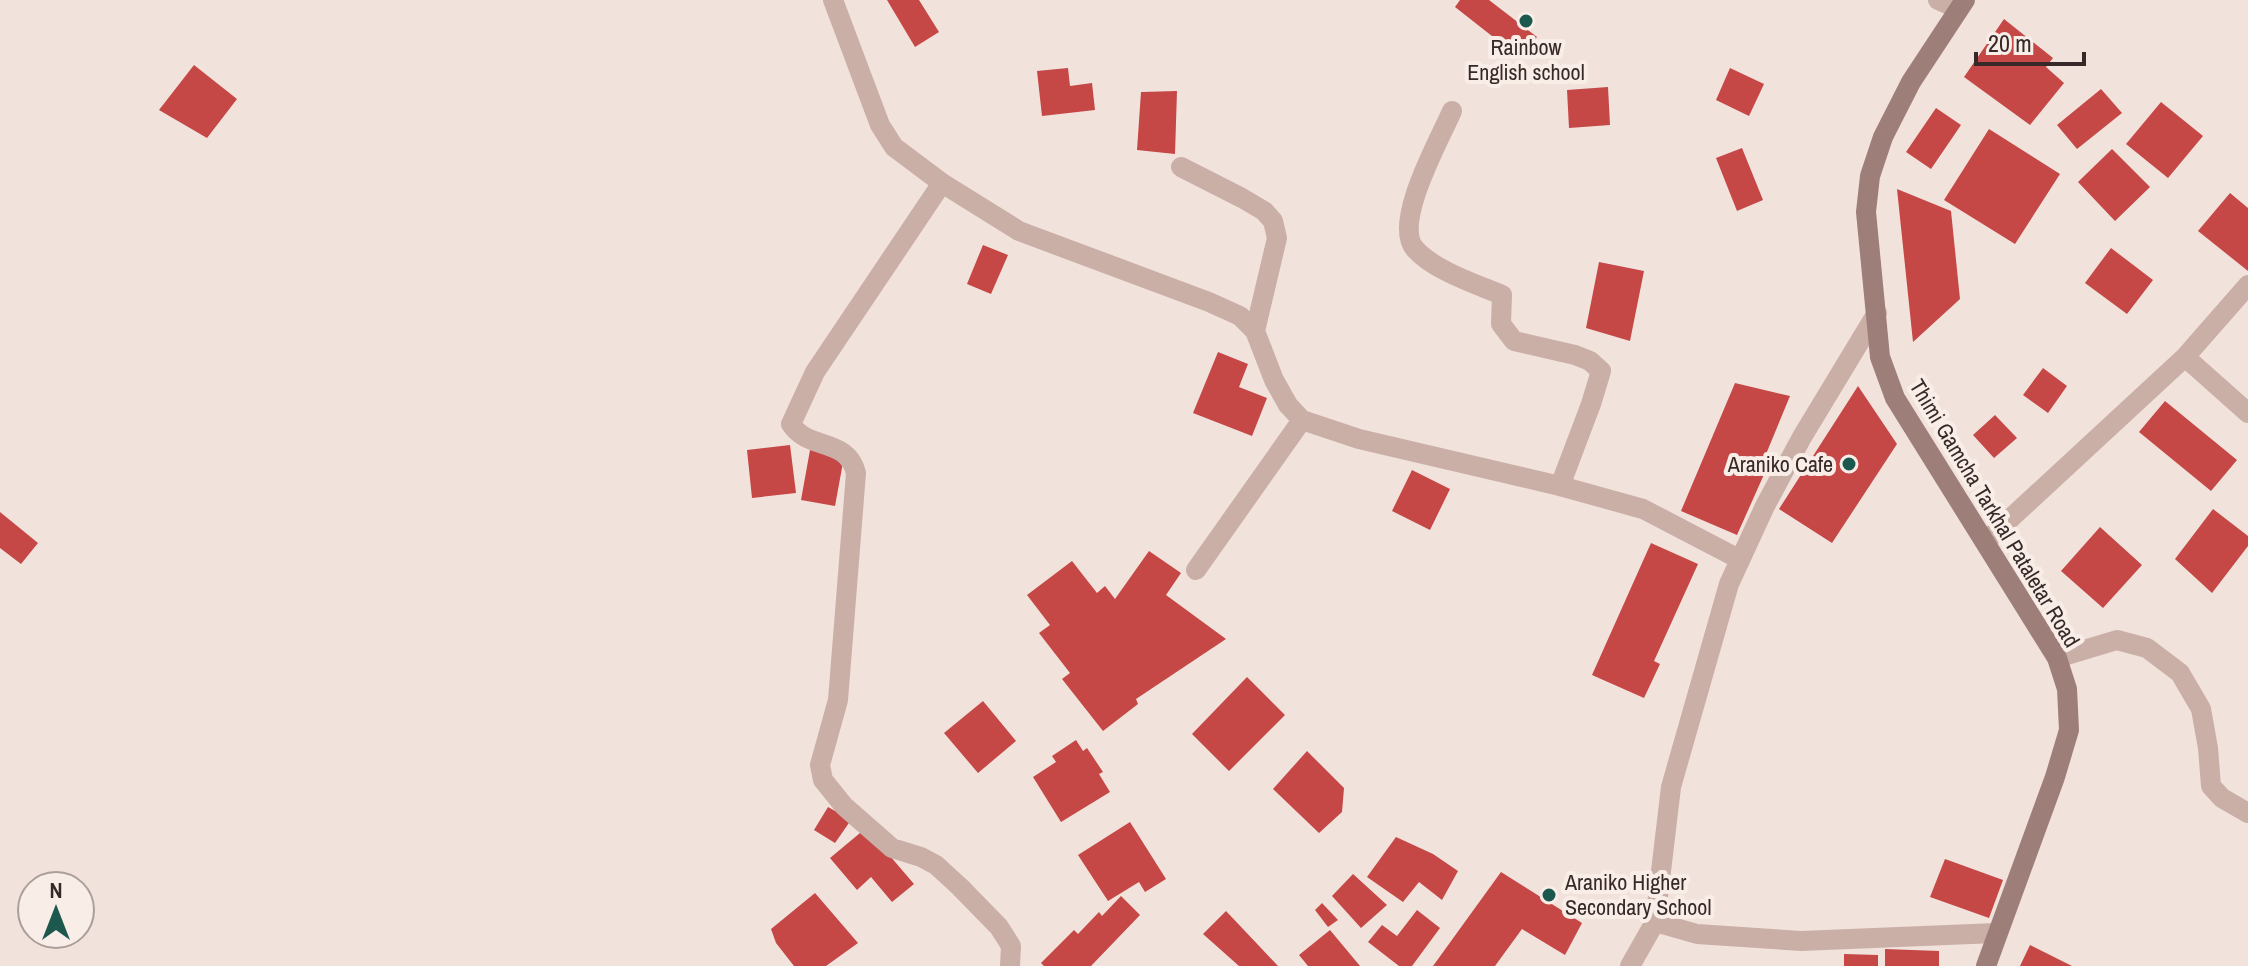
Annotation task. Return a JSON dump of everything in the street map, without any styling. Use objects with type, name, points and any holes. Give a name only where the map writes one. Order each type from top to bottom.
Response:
[{"type":"street","points":[[833,0],[880,125],[894,147],[942,183],[1019,231],[1240,316],[1255,331],[1274,380],[1288,405],[1302,420],[1359,439],[1560,486],[1643,509],[1739,559]]},
{"type":"street","points":[[1938,0],[1961,5]]},
{"type":"street","name":"Thimi Gamcha Tarkhal Pataletar Road","points":[[1961,5],[1911,82],[1890,123],[1870,176],[1866,212],[1880,357],[1895,398],[2057,658],[2067,689],[2069,730],[1986,966]]},
{"type":"street","points":[[1452,111],[1410,208],[1408,233],[1414,248],[1448,272],[1502,295],[1501,324],[1514,341],[1575,355],[1590,361],[1601,371],[1560,486]]},
{"type":"street","points":[[1181,167],[1242,198],[1264,211],[1273,221],[1277,238],[1255,331]]},
{"type":"street","points":[[942,183],[815,372],[791,424],[797,434],[844,452],[853,460],[856,473],[838,700],[820,765],[823,780],[844,806],[892,848],[936,865],[999,927],[1011,946],[1010,966]]},
{"type":"street","points":[[1985,542],[2185,357],[2248,285]]},
{"type":"street","points":[[1630,966],[1655,922],[1671,787],[1739,559],[1802,437],[1877,313]]},
{"type":"street","points":[[2185,357],[2248,413]]},
{"type":"street","points":[[1196,570],[1302,420]]},
{"type":"street","points":[[2057,658],[2117,640],[2147,648],[2180,673],[2201,709],[2211,786],[2222,798],[2248,813]]},
{"type":"street","points":[[1655,922],[1697,934],[1801,941],[1996,933]]},
{"type":"building","points":[[887,0],[919,0],[939,32],[915,47]]},
{"type":"building","points":[[1460,0],[1489,0],[1537,37],[1520,58],[1455,7]]},
{"type":"building","points":[[2004,19],[2053,58],[2046,67],[2064,83],[2030,125],[1964,77]]},
{"type":"building","points":[[194,65],[237,99],[207,138],[159,110]]},
{"type":"building","points":[[1068,68],[1070,86],[1092,83],[1095,110],[1042,116],[1037,71]]},
{"type":"building","points":[[1730,68],[1764,84],[1749,116],[1716,100]]},
{"type":"building","points":[[1608,87],[1610,125],[1569,128],[1567,90]]},
{"type":"building","points":[[2101,89],[2122,113],[2077,149],[2057,125]]},
{"type":"building","points":[[1177,91],[1175,154],[1137,150],[1141,92]]},
{"type":"building","points":[[2161,102],[2203,136],[2168,178],[2126,144]]},
{"type":"building","points":[[1936,108],[1961,125],[1931,169],[1906,152]]},
{"type":"building","points":[[1989,129],[2060,174],[2015,244],[1944,200]]},
{"type":"building","points":[[1742,148],[1763,200],[1737,211],[1716,158]]},
{"type":"building","points":[[2112,149],[2150,187],[2115,221],[2078,182]]},
{"type":"building","points":[[1897,189],[1951,211],[1960,299],[1913,342]]},
{"type":"building","points":[[2230,193],[2248,208],[2248,271],[2198,231]]},
{"type":"building","points":[[983,245],[1008,255],[991,294],[967,284]]},
{"type":"building","points":[[2111,248],[2153,280],[2127,314],[2085,283]]},
{"type":"building","points":[[1599,262],[1644,271],[1630,341],[1586,328]]},
{"type":"building","points":[[1218,352],[1248,364],[1239,387],[1267,398],[1252,436],[1193,413]]},
{"type":"building","points":[[2043,368],[2067,386],[2048,413],[2023,395]]},
{"type":"building","points":[[1735,383],[1790,396],[1764,459],[1770,461],[1737,535],[1681,511]]},
{"type":"building","points":[[1858,386],[1897,444],[1832,543],[1779,509]]},
{"type":"building","points":[[2165,401],[2237,460],[2211,491],[2139,432]]},
{"type":"building","points":[[1995,415],[2017,438],[1994,458],[1973,435]]},
{"type":"building","points":[[790,445],[796,493],[752,498],[747,450]]},
{"type":"building","points":[[810,450],[844,457],[835,506],[801,500]]},
{"type":"building","points":[[1412,470],[1450,489],[1430,530],[1392,511]]},
{"type":"building","points":[[2213,509],[2248,536],[2248,546],[2212,593],[2175,559]]},
{"type":"building","points":[[0,512],[38,543],[21,564],[0,548]]},
{"type":"building","points":[[2100,527],[2142,565],[2103,608],[2061,571]]},
{"type":"building","points":[[1651,543],[1698,564],[1654,661],[1660,664],[1644,698],[1592,675]]},
{"type":"building","points":[[1149,551],[1181,573],[1166,595],[1226,639],[1136,699],[1138,704],[1103,731],[1062,679],[1070,673],[1039,633],[1050,625],[1027,595],[1072,561],[1097,593],[1105,586],[1115,599]]},
{"type":"building","points":[[1247,677],[1285,715],[1229,771],[1192,734]]},
{"type":"building","points":[[983,701],[1016,741],[978,773],[944,733]]},
{"type":"building","points":[[1076,740],[1083,751],[1087,748],[1103,772],[1099,774],[1110,792],[1061,822],[1033,777],[1056,762],[1052,756]]},
{"type":"building","points":[[1307,751],[1344,788],[1342,812],[1319,833],[1273,789]]},
{"type":"building","points":[[828,807],[851,820],[835,843],[814,830]]},
{"type":"building","points":[[1130,822],[1166,879],[1145,892],[1139,882],[1108,901],[1078,855]]},
{"type":"building","points":[[866,828],[914,884],[892,902],[871,877],[857,890],[830,858]]},
{"type":"building","points":[[1396,837],[1433,854],[1458,871],[1442,900],[1419,882],[1403,902],[1367,877]]},
{"type":"building","points":[[1945,859],[2003,880],[1989,918],[1930,897]]},
{"type":"building","name":"Araniko Higher Secondary School","points":[[1501,872],[1582,923],[1565,955],[1522,929],[1495,966],[1433,966]]},
{"type":"building","points":[[1353,874],[1387,905],[1361,928],[1332,896]]},
{"type":"building","points":[[815,893],[858,943],[826,966],[794,966],[776,943],[771,929]]},
{"type":"building","points":[[1121,896],[1140,915],[1091,966],[1044,966],[1041,963],[1074,930],[1078,934],[1099,912],[1102,916]]},
{"type":"building","points":[[1322,903],[1338,920],[1328,927],[1315,910]]},
{"type":"building","points":[[1417,910],[1440,928],[1412,966],[1399,966],[1368,942],[1382,925],[1397,936]]},
{"type":"building","points":[[1226,911],[1278,966],[1239,966],[1203,934]]},
{"type":"building","points":[[1330,930],[1360,966],[1308,966],[1299,955]]},
{"type":"building","points":[[2030,945],[2072,966],[2020,966]]},
{"type":"building","points":[[1885,949],[1939,951],[1939,966],[1885,966]]},
{"type":"building","points":[[1844,954],[1878,955],[1878,966],[1844,966]]},
{"type":"place","name":"Rainbow English school","points":[[1526,21]]},
{"type":"place","name":"Araniko Cafe","points":[[1849,464]]},
{"type":"place","name":"Araniko Higher Secondary School","points":[[1549,895]]}]
